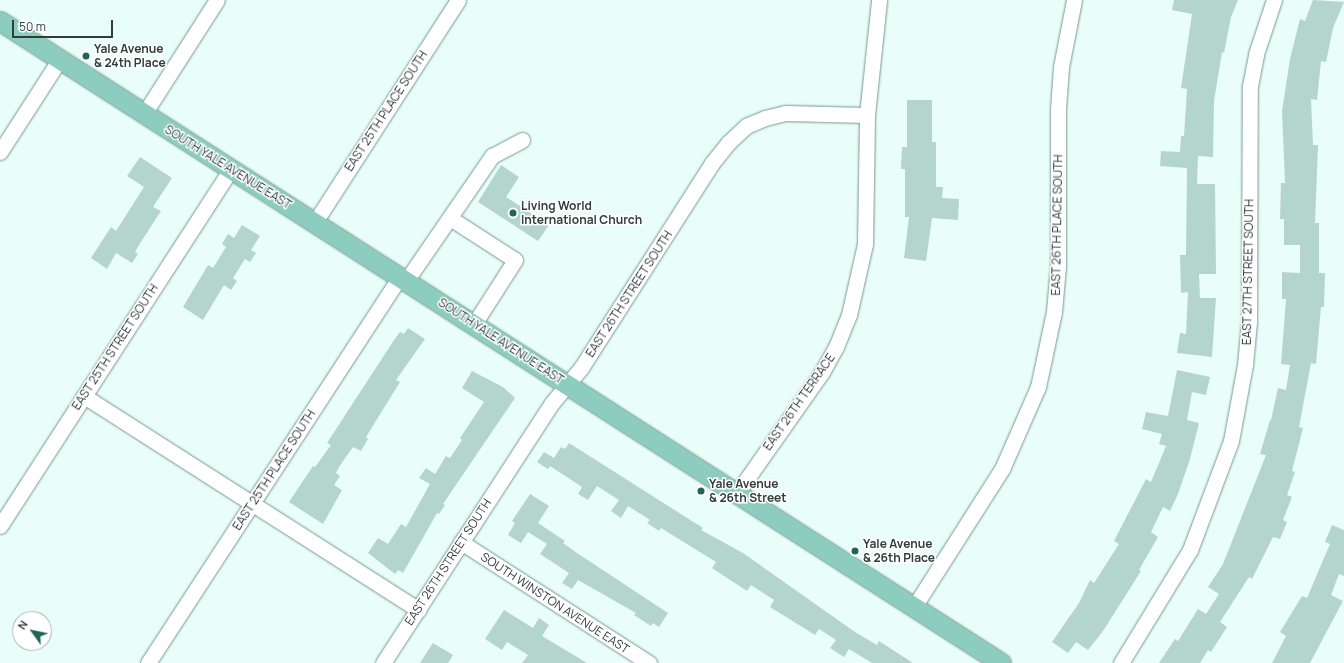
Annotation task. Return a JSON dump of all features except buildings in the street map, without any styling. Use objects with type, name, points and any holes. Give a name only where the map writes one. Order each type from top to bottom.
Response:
[{"type":"main road","name":"SOUTH YALE AVENUE EAST","points":[[0,21],[403,278],[1001,663]]},
{"type":"street","points":[[144,114],[217,0]]},
{"type":"street","name":"EAST 25TH PLACE SOUTH","points":[[315,222],[458,0]]},
{"type":"street","points":[[867,115],[880,0]]},
{"type":"street","name":"EAST 26TH PLACE SOUTH","points":[[914,608],[1002,469],[1038,387],[1054,312],[1058,266],[1058,109],[1061,67],[1074,0]]},
{"type":"street","name":"EAST 27TH STREET SOUTH","points":[[1121,663],[1190,550],[1231,441],[1245,364],[1249,322],[1250,86],[1256,54],[1274,0]]},
{"type":"street","points":[[0,152],[60,60]]},
{"type":"street","name":"EAST 26TH STREET SOUTH","points":[[383,663],[552,403],[581,368],[712,162],[746,126],[764,118],[785,113],[867,115]]},
{"type":"street","name":"EAST 26TH TERRACE","points":[[737,494],[822,372],[836,347],[849,315],[865,244],[867,115]]},
{"type":"street","name":"EAST 25TH PLACE SOUTH","points":[[148,663],[251,503],[403,278],[450,218],[492,156],[522,140]]},
{"type":"street","name":"EAST 25TH STREET SOUTH","points":[[0,526],[231,169]]},
{"type":"street","points":[[450,218],[515,260],[474,324]]},
{"type":"street","points":[[84,396],[418,610]]},
{"type":"street","name":"SOUTH WINSTON AVENUE EAST","points":[[461,542],[649,663]]},
{"type":"place","name":"Yale Avenue & 24th Place","points":[[86,56]]},
{"type":"place","name":"Living World International Church","points":[[513,213]]},
{"type":"place","name":"Yale Avenue & 26th Street","points":[[701,491]]},
{"type":"place","name":"Yale Avenue & 26th Place","points":[[855,551]]}]
